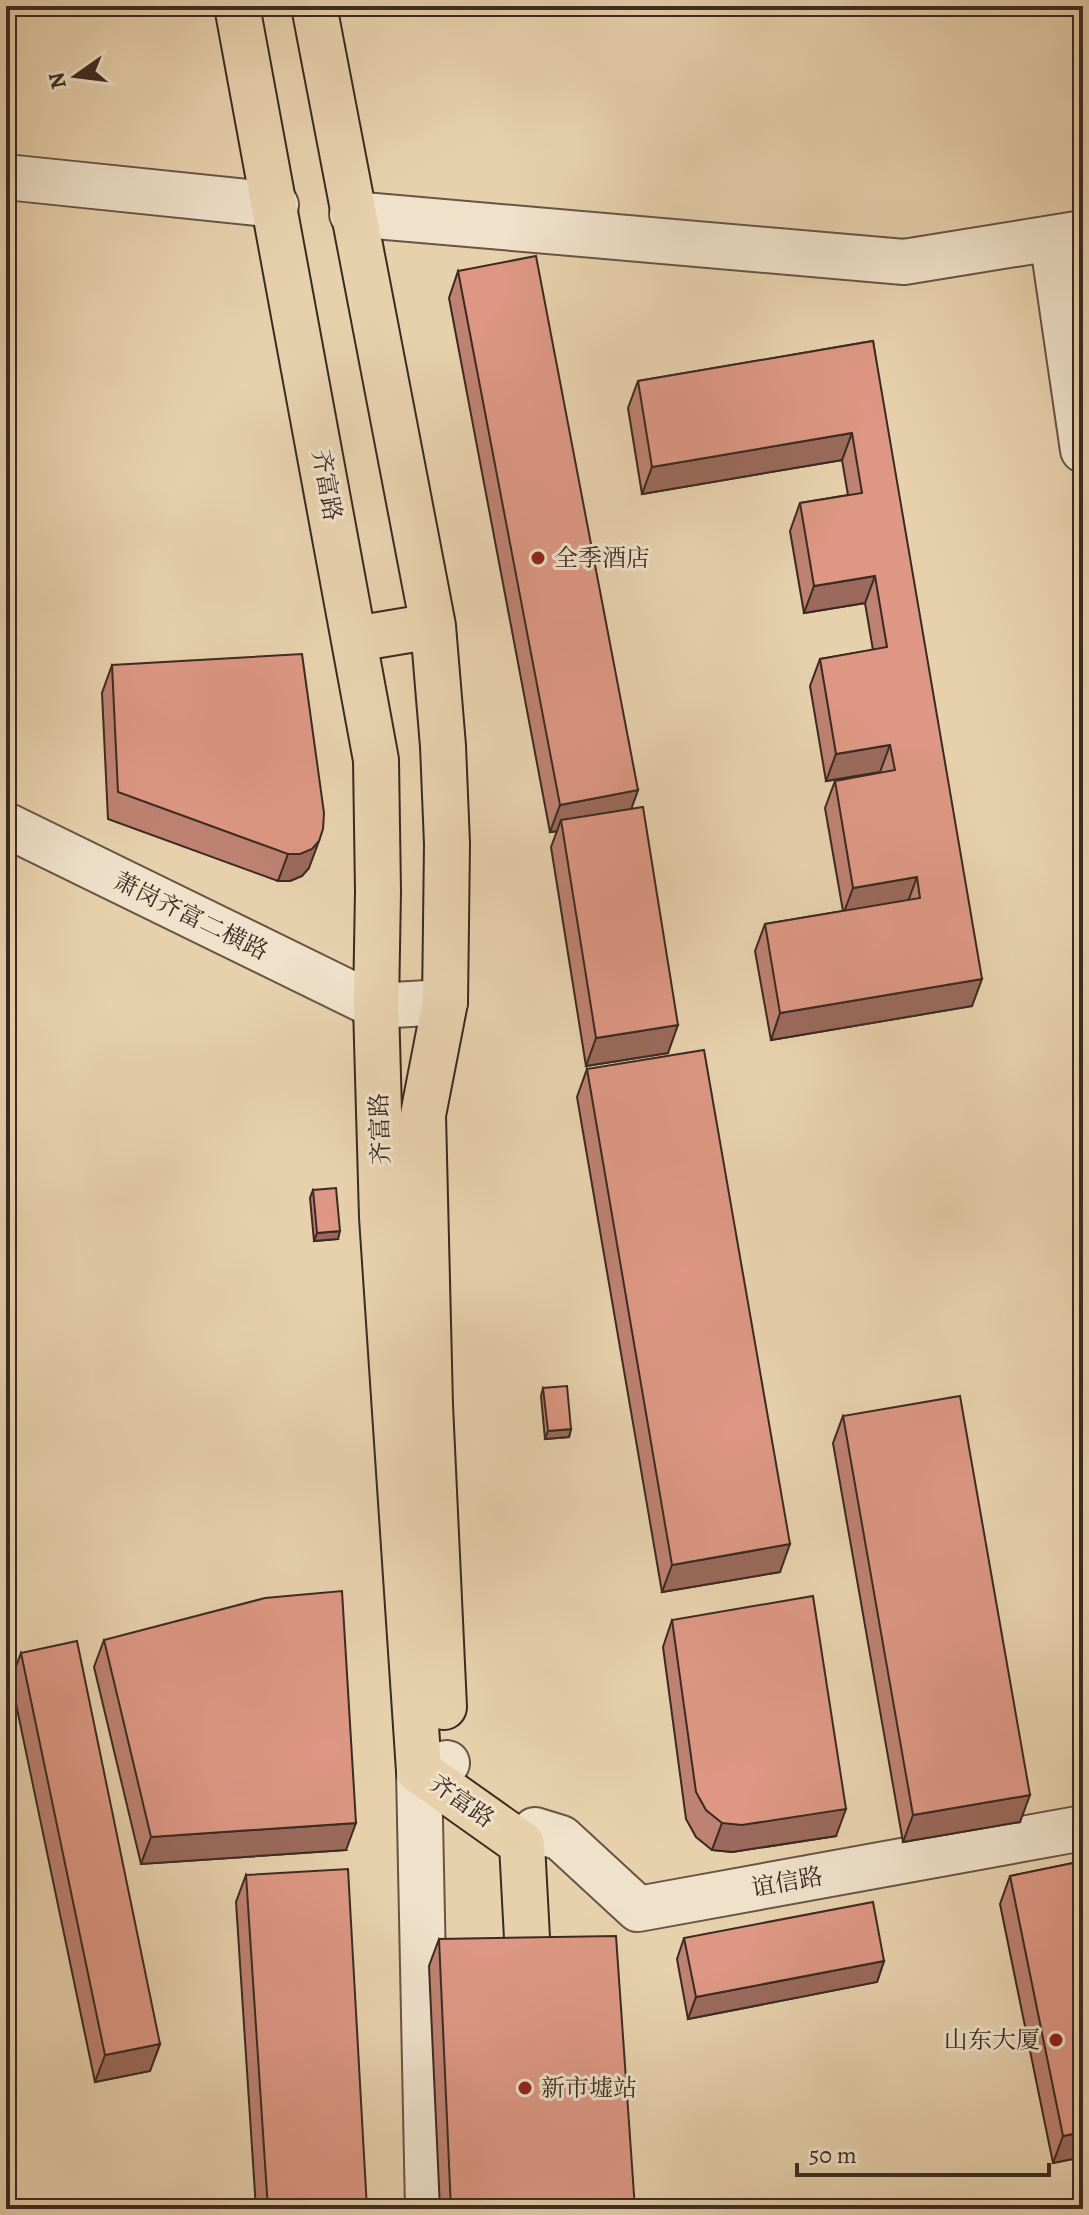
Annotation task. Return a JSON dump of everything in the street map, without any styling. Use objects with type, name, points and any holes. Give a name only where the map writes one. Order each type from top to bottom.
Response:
[{"type":"main road","name":"齐富路","points":[[237,6],[376,760],[376,1006],[382,1217],[433,1767],[529,1837]]},
{"type":"main road","name":"齐富路","points":[[314,6],[433,626],[443,746],[447,844],[445,1002],[423,1115],[430,1405],[433,1767]]},
{"type":"main road","points":[[355,639],[433,626]]},
{"type":"main road","points":[[529,1837],[539,2036]]},
{"type":"street","points":[[6,177],[276,205]]},
{"type":"street","points":[[352,214],[904,262],[1068,235],[1083,450]]},
{"type":"street","name":"萧岗齐富二横路","points":[[6,825],[376,1006]]},
{"type":"street","points":[[376,1006],[445,1002]]},
{"type":"street","points":[[428,2209],[433,1767]]},
{"type":"street","name":"谊信路","points":[[529,1837],[561,1838],[638,1909],[1083,1828]]},
{"type":"building","name":"全季酒店","points":[[536,256],[638,790],[560,805],[458,271]]},
{"type":"building","points":[[873,341],[982,979],[780,1013],[765,924],[920,898],[917,877],[853,888],[835,781],[895,770],[890,745],[836,754],[820,659],[887,647],[875,576],[814,586],[800,503],[862,493],[852,433],[652,467],[638,381]]},
{"type":"building","points":[[6,444],[15,449],[16,639],[6,639]]},
{"type":"building","points":[[302,654],[324,813],[319,841],[312,849],[300,854],[288,854],[118,792],[112,665]]},
{"type":"building","points":[[643,807],[678,1025],[596,1038],[561,820]]},
{"type":"building","points":[[704,1050],[790,1544],[672,1565],[587,1069]]},
{"type":"building","points":[[336,1188],[340,1231],[317,1233],[313,1190]]},
{"type":"building","points":[[567,1386],[571,1429],[548,1431],[543,1388]]},
{"type":"building","points":[[960,1396],[1030,1795],[913,1815],[843,1416]]},
{"type":"building","points":[[342,1591],[356,1823],[151,1837],[104,1640],[265,1598]]},
{"type":"building","points":[[813,1596],[846,1809],[742,1825],[722,1823],[706,1810],[696,1792],[672,1620]]},
{"type":"building","points":[[77,1641],[160,2044],[105,2055],[21,1653]]},
{"type":"building","name":"山东大厦","points":[[1083,1861],[1083,2132],[1063,2136],[1010,1876]]},
{"type":"building","points":[[348,1869],[367,2209],[268,2209],[246,1875]]},
{"type":"building","points":[[873,1902],[884,1961],[696,1997],[684,1938]]},
{"type":"building","name":"新市墟站","points":[[616,1936],[635,2209],[451,2209],[439,1939]]},
{"type":"place","name":"全季酒店","points":[[538,558]]},
{"type":"place","name":"山东大厦","points":[[1056,2040]]},
{"type":"place","name":"新市墟站","points":[[525,2088]]}]
